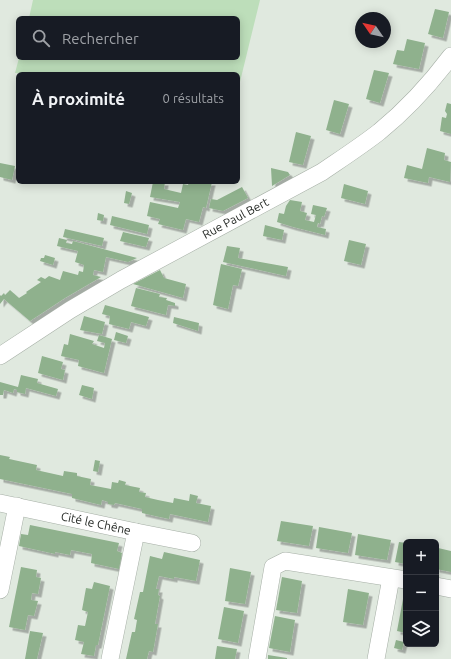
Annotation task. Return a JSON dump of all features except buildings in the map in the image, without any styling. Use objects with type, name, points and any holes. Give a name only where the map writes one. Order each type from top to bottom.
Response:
[{"type":"street","name":"Rue Paul Bert","points":[[0,356],[70,310],[121,280],[322,172],[380,132],[401,113],[436,76],[451,56]]},
{"type":"street","name":"Cité le Chêne","points":[[0,503],[192,543]]},
{"type":"street","points":[[0,590],[17,506]]},
{"type":"street","points":[[110,659],[136,532]]},
{"type":"street","points":[[257,659],[273,567],[285,561],[399,579],[376,659]]},
{"type":"street","points":[[439,587],[451,589]]},
{"type":"green space","points":[[33,0],[260,0],[240,82],[240,72],[15,73],[18,60],[240,60],[240,16],[29,16]]}]
